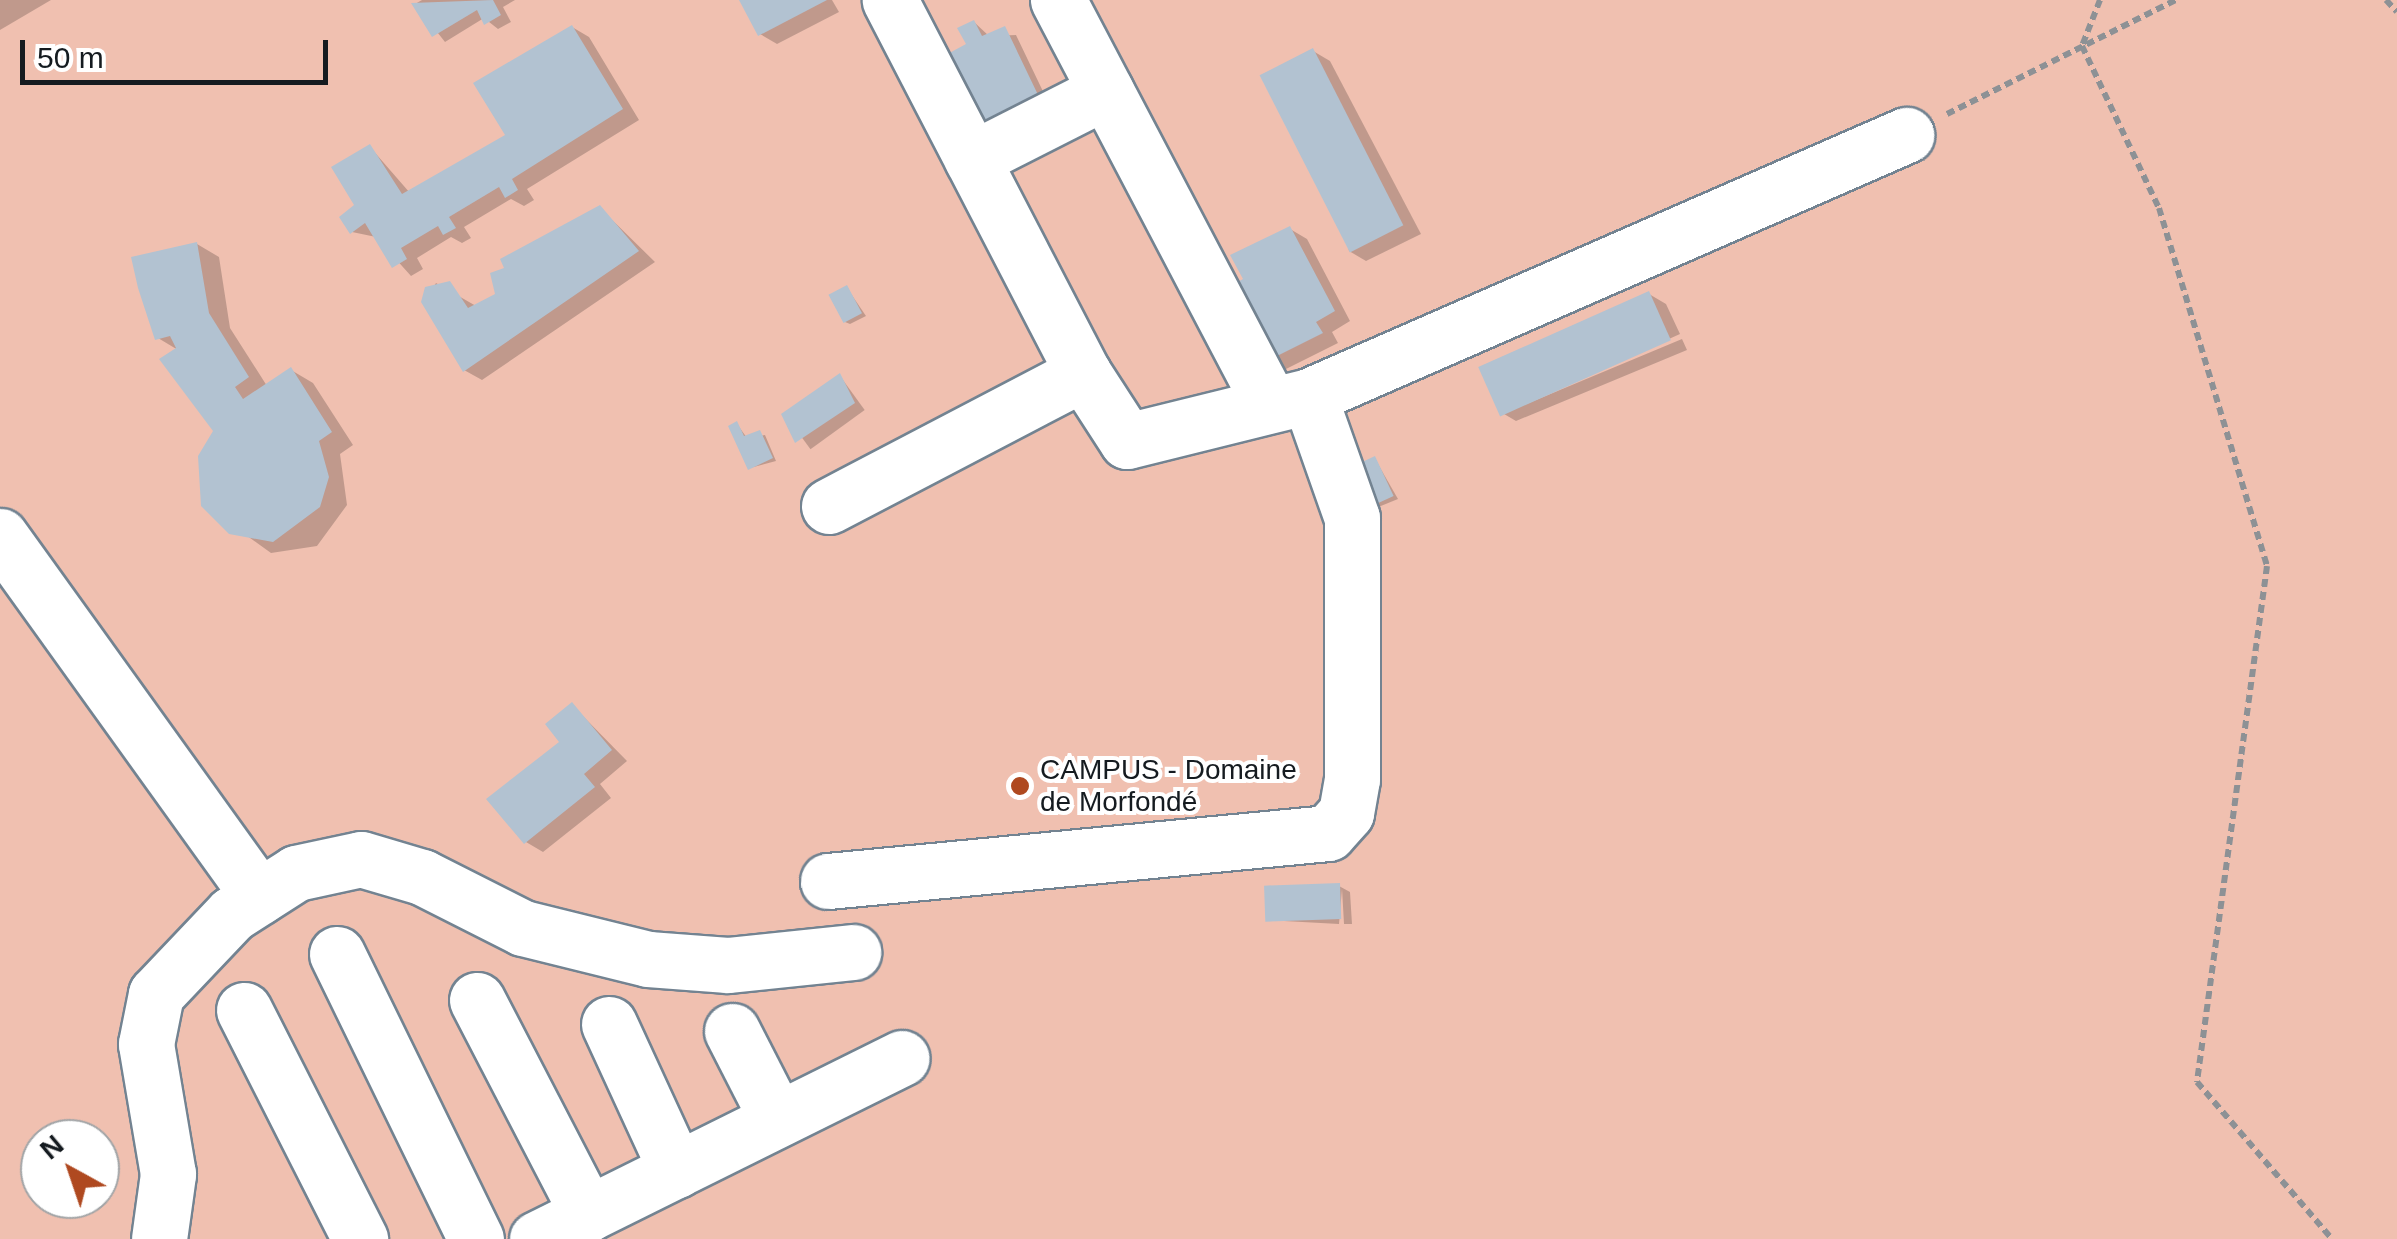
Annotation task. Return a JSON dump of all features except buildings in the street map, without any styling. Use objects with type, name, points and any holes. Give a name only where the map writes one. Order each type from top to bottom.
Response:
[{"type":"lane","points":[[828,881],[1328,832],[1346,814],[1352,779],[1352,518],[1289,400],[1106,91],[1058,0]]},
{"type":"lane","points":[[894,2],[1083,373],[1127,441],[1289,400],[1906,134]]},
{"type":"lane","points":[[972,159],[1106,91]]},
{"type":"lane","points":[[829,506],[1083,373]]},
{"type":"lane","points":[[0,536],[259,897]]},
{"type":"lane","points":[[159,1239],[168,1174],[146,1044],[156,994],[182,960],[259,897],[296,873],[362,859],[422,877],[523,928],[648,959],[728,965],[853,952]]},
{"type":"lane","points":[[337,954],[476,1239]]},
{"type":"lane","points":[[477,1000],[588,1214]]},
{"type":"lane","points":[[244,1010],[360,1239]]},
{"type":"lane","points":[[608,1024],[676,1170]]},
{"type":"lane","points":[[732,1031],[776,1119]]},
{"type":"lane","points":[[537,1239],[901,1058]]},
{"type":"path","points":[[2100,0],[2082,46],[2159,208],[2267,566],[2198,1082],[2332,1239]]},
{"type":"path","points":[[1906,134],[2176,0]]},
{"type":"path","points":[[2386,0],[2397,12]]},
{"type":"shaded area","name":"CAMPUS - Domaine de Morfondé","points":[[0,0],[2397,0],[2397,1239],[0,1239]]},
{"type":"place","name":"CAMPUS - Domaine de Morfondé","points":[[1020,786]]}]
